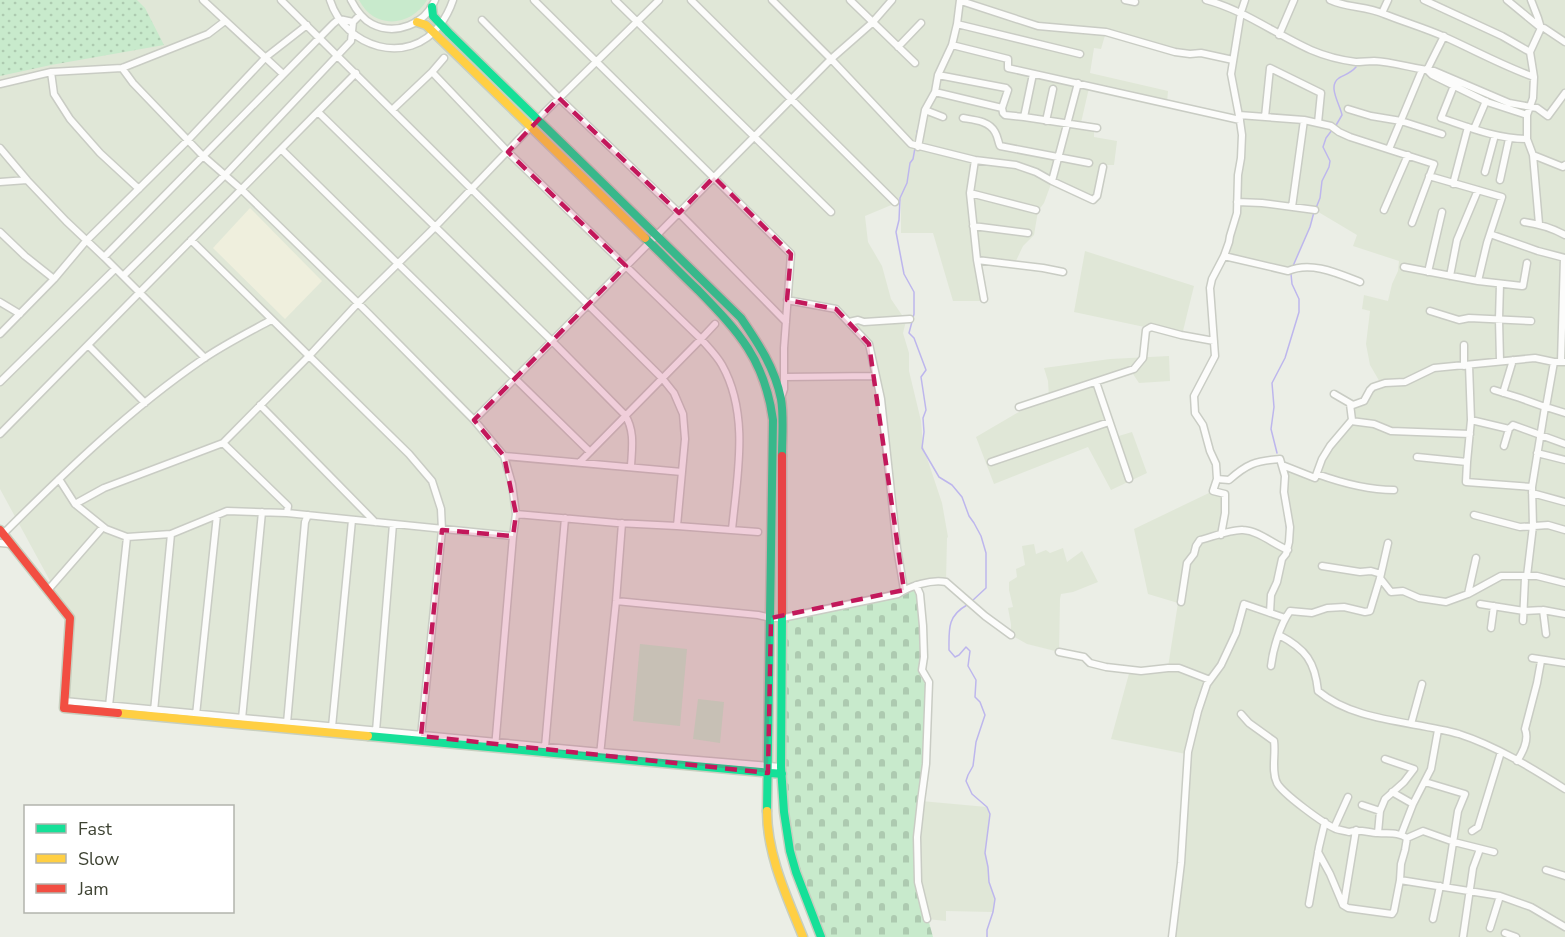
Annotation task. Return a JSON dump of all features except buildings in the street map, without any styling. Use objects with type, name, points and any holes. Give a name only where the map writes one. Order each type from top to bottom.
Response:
[{"type":"street","points":[[203,0],[283,74]]},
{"type":"street","points":[[281,0],[588,304],[674,393],[684,414],[685,439],[677,526]]},
{"type":"street","points":[[330,0],[339,19],[351,33],[362,40],[386,48],[417,42],[433,32],[448,13],[453,0]]},
{"type":"street","points":[[351,0],[360,15],[373,24],[387,28],[403,28],[417,22],[433,3]]},
{"type":"street","points":[[535,0],[791,254],[784,389],[781,400]]},
{"type":"street","points":[[615,0],[831,212]]},
{"type":"street","points":[[75,504],[104,488],[223,443],[538,120],[659,0]]},
{"type":"street","points":[[691,0],[895,202]]},
{"type":"street","points":[[772,0],[911,144],[975,160],[1016,165],[1036,172],[1094,200],[1097,196],[1103,167]]},
{"type":"street","points":[[850,0],[915,63]]},
{"type":"street","points":[[474,420],[831,59],[872,23],[892,0]]},
{"type":"street","points":[[918,147],[925,110],[935,92],[938,75],[951,45],[960,0],[1038,26],[1106,32],[1175,52],[1201,53],[1233,60]]},
{"type":"street","points":[[1125,0],[1135,2]]},
{"type":"street","points":[[1206,0],[1241,12],[1279,35],[1333,58],[1357,62],[1375,61],[1434,70],[1487,100],[1527,115]]},
{"type":"street","points":[[1221,535],[1225,513],[1225,494],[1213,491],[1217,479],[1216,464],[1203,424],[1195,413],[1194,396],[1215,356],[1210,288],[1224,256],[1237,213],[1238,175],[1242,146],[1231,74],[1245,0]]},
{"type":"street","points":[[1279,35],[1294,0]]},
{"type":"street","points":[[1330,0],[1340,5],[1351,3],[1444,36],[1534,77]]},
{"type":"street","points":[[1382,13],[1388,0]]},
{"type":"street","points":[[1424,0],[1502,36],[1530,52]]},
{"type":"street","points":[[1507,0],[1540,28],[1544,28],[1565,42]]},
{"type":"street","points":[[1531,0],[1540,28],[1530,52],[1534,77],[1533,98],[1527,115],[1527,139],[1533,155],[1539,224]]},
{"type":"street","points":[[433,3],[433,16],[741,318],[764,352],[775,378],[781,400],[782,771],[785,825],[796,872],[821,937]]},
{"type":"street","points":[[123,276],[225,175],[338,56],[351,41],[353,22],[360,15]]},
{"type":"street","points":[[339,19],[353,22]]},
{"type":"street","points":[[104,256],[339,19]]},
{"type":"street","points":[[482,20],[679,213],[786,322]]},
{"type":"street","points":[[0,84],[51,72],[122,68],[208,34],[225,21]]},
{"type":"street","points":[[417,22],[426,25],[650,242],[730,323],[748,347],[762,374],[773,420],[767,815],[779,878],[802,937]]},
{"type":"street","points":[[898,47],[921,23]]},
{"type":"street","points":[[957,24],[1080,54]]},
{"type":"street","points":[[0,334],[266,57],[307,25]]},
{"type":"street","points":[[1389,149],[1425,70],[1444,36]]},
{"type":"street","points":[[951,45],[1008,58],[1008,68],[1033,74],[1239,117],[1265,117],[1318,123],[1350,137],[1434,164],[1412,223]]},
{"type":"street","points":[[392,110],[444,58]]},
{"type":"street","points":[[122,68],[203,156],[242,190],[358,303],[474,420],[504,456],[512,484],[516,514],[495,745]]},
{"type":"street","points":[[1265,117],[1270,68],[1322,93],[1318,123]]},
{"type":"street","points":[[51,72],[54,94],[70,119],[100,153],[139,189]]},
{"type":"street","points":[[432,72],[508,152],[701,339],[722,364],[735,398],[740,436],[732,530]]},
{"type":"street","points":[[0,434],[356,74]]},
{"type":"street","points":[[1024,117],[1033,74]]},
{"type":"street","points":[[938,75],[1006,88],[1008,90],[1002,108],[1005,115],[1097,128]]},
{"type":"street","points":[[1052,181],[1078,83]]},
{"type":"street","points":[[1455,83],[1440,117],[1509,139],[1527,139]]},
{"type":"street","points":[[1046,121],[1053,89]]},
{"type":"street","points":[[935,92],[1002,108]]},
{"type":"street","points":[[1487,100],[1536,108],[1548,116],[1565,93]]},
{"type":"street","points":[[1453,184],[1471,128],[1487,100]]},
{"type":"street","points":[[925,110],[942,117]]},
{"type":"street","points":[[1348,110],[1401,121],[1442,134]]},
{"type":"street","points":[[318,112],[552,341],[625,416],[630,423],[633,435],[631,466]]},
{"type":"street","points":[[963,118],[978,120],[992,127],[1000,146],[1089,163]]},
{"type":"street","points":[[1292,207],[1304,120]]},
{"type":"street","points":[[1485,172],[1495,135]]},
{"type":"street","points":[[1500,180],[1509,139]]},
{"type":"street","points":[[0,148],[27,180],[205,358]]},
{"type":"street","points":[[281,149],[590,452]]},
{"type":"street","points":[[1384,210],[1408,155]]},
{"type":"street","points":[[1533,155],[1563,167],[1565,165]]},
{"type":"street","points":[[975,160],[970,193],[977,260],[984,299]]},
{"type":"street","points":[[1430,176],[1502,198],[1478,281]]},
{"type":"street","points":[[0,182],[27,180]]},
{"type":"street","points":[[1450,276],[1457,240],[1478,190]]},
{"type":"street","points":[[970,193],[1036,210]]},
{"type":"street","points":[[1237,202],[1315,210]]},
{"type":"street","points":[[1428,272],[1442,212]]},
{"type":"street","points":[[1524,222],[1539,224],[1565,235]]},
{"type":"street","points":[[973,226],[1028,233]]},
{"type":"street","points":[[0,232],[54,279]]},
{"type":"street","points":[[1490,234],[1564,258],[1560,362],[1546,407],[1537,453],[1532,490],[1533,526],[1525,578],[1523,621]]},
{"type":"street","points":[[191,240],[409,454],[432,480],[441,509],[442,530],[422,736]]},
{"type":"street","points":[[1224,256],[1288,272],[1303,267],[1326,270],[1359,282]]},
{"type":"street","points":[[977,260],[1063,272]]},
{"type":"street","points":[[1404,267],[1478,281],[1523,286],[1527,263]]},
{"type":"street","points":[[0,382],[115,269]]},
{"type":"street","points":[[1500,284],[1500,361]]},
{"type":"street","points":[[787,300],[836,309],[869,344],[881,399],[897,548],[904,590]]},
{"type":"street","points":[[0,302],[20,314]]},
{"type":"street","points":[[1430,311],[1459,320],[1469,318],[1531,321]]},
{"type":"street","points":[[849,322],[910,319]]},
{"type":"street","points":[[64,704],[70,618],[2,532],[145,403],[205,358],[271,320]]},
{"type":"street","points":[[580,462],[715,324]]},
{"type":"street","points":[[1019,408],[1134,369],[1143,358],[1146,330],[1151,327],[1214,340]]},
{"type":"street","points":[[88,345],[145,403]]},
{"type":"street","points":[[1464,345],[1471,420],[1466,482],[1532,490],[1565,501]]},
{"type":"street","points":[[1334,394],[1350,404],[1363,403],[1373,387],[1385,383],[1405,382],[1434,368],[1535,358],[1560,362]]},
{"type":"street","points":[[1503,393],[1513,360]]},
{"type":"street","points":[[784,377],[876,376]]},
{"type":"street","points":[[1096,382],[1129,479]]},
{"type":"street","points":[[1494,390],[1565,413]]},
{"type":"street","points":[[1282,465],[1314,479],[1330,446],[1351,421],[1350,404]]},
{"type":"street","points":[[260,405],[376,523]]},
{"type":"street","points":[[1471,420],[1509,429]]},
{"type":"street","points":[[1351,421],[1374,424],[1391,431],[1470,434]]},
{"type":"street","points":[[991,462],[1109,422]]},
{"type":"street","points":[[1504,446],[1509,429],[1513,425],[1565,444]]},
{"type":"street","points":[[223,443],[288,506],[287,513]]},
{"type":"street","points":[[1537,453],[1565,460]]},
{"type":"street","points":[[504,456],[682,472]]},
{"type":"street","points":[[1417,457],[1467,462]]},
{"type":"street","points":[[1217,479],[1229,480],[1244,467],[1262,461],[1280,459],[1285,476],[1284,492],[1290,527],[1288,550],[1282,559],[1278,582],[1271,595],[1270,613]]},
{"type":"street","points":[[1317,474],[1340,482],[1394,490]]},
{"type":"street","points":[[59,479],[75,504],[104,527],[128,537],[171,534],[227,511],[287,513],[513,536]]},
{"type":"street","points":[[242,719],[262,512]]},
{"type":"street","points":[[516,514],[758,532]]},
{"type":"street","points":[[196,715],[217,515]]},
{"type":"street","points":[[287,723],[304,522],[308,515]]},
{"type":"street","points":[[1474,515],[1520,527],[1548,525],[1565,530]]},
{"type":"street","points":[[545,747],[565,518]]},
{"type":"street","points":[[332,727],[352,520]]},
{"type":"street","points":[[600,755],[622,523]]},
{"type":"street","points":[[376,731],[393,524]]},
{"type":"street","points":[[48,590],[104,527]]},
{"type":"street","points":[[1181,603],[1187,563],[1200,540],[1243,530],[1257,534],[1288,550]]},
{"type":"street","points":[[154,711],[171,534]]},
{"type":"street","points":[[109,706],[128,537]]},
{"type":"street","points":[[0,543],[11,544]]},
{"type":"street","points":[[1271,666],[1273,650],[1290,611],[1312,613],[1327,608],[1344,607],[1368,612],[1381,576],[1388,543]]},
{"type":"street","points":[[1468,594],[1476,558]]},
{"type":"street","points":[[1322,566],[1360,572],[1371,571],[1381,576],[1391,592],[1402,591],[1419,598],[1446,602],[1468,594],[1501,576],[1537,576],[1565,583]]},
{"type":"street","points":[[616,601],[782,618],[898,594],[916,585],[940,580],[946,582],[1011,635]]},
{"type":"street","points":[[916,585],[920,594],[924,626],[922,670],[929,682],[926,764],[918,837],[918,882],[927,919]]},
{"type":"street","points":[[1172,937],[1181,863],[1188,752],[1207,684],[1221,665],[1236,633],[1244,604],[1285,618]]},
{"type":"street","points":[[1480,604],[1524,611],[1543,610],[1565,614]]},
{"type":"street","points":[[1491,628],[1494,606]]},
{"type":"street","points":[[1543,610],[1546,634]]},
{"type":"street","points":[[1279,635],[1301,649],[1311,660],[1318,691],[1329,700],[1363,713],[1459,734],[1501,752],[1565,789]]},
{"type":"street","points":[[1059,652],[1084,657],[1090,663],[1106,667],[1141,671],[1179,668],[1210,680]]},
{"type":"street","points":[[1532,658],[1565,663]]},
{"type":"street","points":[[1517,761],[1523,752],[1527,735],[1525,729],[1541,661]]},
{"type":"street","points":[[1411,724],[1422,684]]},
{"type":"street","points":[[64,704],[782,771]]},
{"type":"street","points":[[64,704],[109,706],[376,731],[495,745],[545,747],[600,755]]},
{"type":"street","points":[[1241,714],[1249,723],[1274,741],[1277,783],[1298,803],[1334,828],[1349,832],[1356,830],[1389,832],[1404,836],[1423,831],[1494,852]]},
{"type":"street","points":[[1318,852],[1343,905],[1348,908],[1393,914],[1405,850],[1404,836],[1413,804],[1431,769],[1438,730]]},
{"type":"street","points":[[1472,831],[1478,827],[1501,752]]},
{"type":"street","points":[[1378,833],[1380,811],[1385,799],[1404,782],[1414,769],[1385,759]]},
{"type":"street","points":[[1425,782],[1465,794],[1458,811],[1454,842],[1433,919]]},
{"type":"street","points":[[1392,792],[1413,804]]},
{"type":"street","points":[[1334,828],[1348,797]]},
{"type":"street","points":[[1362,805],[1380,811]]},
{"type":"street","points":[[1310,904],[1325,822]]},
{"type":"street","points":[[1343,905],[1356,830]]},
{"type":"street","points":[[1463,937],[1473,868],[1480,849]]},
{"type":"street","points":[[1546,870],[1565,876]]},
{"type":"street","points":[[1400,880],[1500,896],[1531,907],[1565,927]]},
{"type":"street","points":[[1490,928],[1500,896]]},
{"type":"street","points":[[1505,933],[1516,937]]},
{"type":"highlighted area","points":[[559,98],[679,213],[714,177],[791,254],[787,300],[836,309],[869,344],[904,590],[771,618],[768,773],[421,736],[442,530],[513,536],[516,514],[504,456],[474,420],[626,266],[508,152]]},
{"type":"shaded area","points":[[0,0],[1565,0],[1565,937],[1175,937],[1173,924],[1191,755],[1111,739],[1130,670],[1168,667],[1178,603],[1148,594],[1134,529],[1213,491],[1225,494],[1221,535],[1243,530],[1285,548],[1289,542],[1282,467],[1310,479],[1350,423],[1349,406],[1362,404],[1370,391],[1381,384],[1370,365],[1366,344],[1370,311],[1362,309],[1364,295],[1388,301],[1399,261],[1353,246],[1357,235],[1315,210],[1291,270],[1224,256],[1235,222],[1242,146],[1231,74],[1232,60],[1190,54],[1106,32],[1101,49],[1094,48],[1090,73],[1168,91],[1167,103],[1089,88],[1080,127],[1094,129],[1094,137],[1117,141],[1114,165],[1102,165],[1094,196],[1051,184],[1044,203],[1038,211],[1034,235],[1023,246],[1015,263],[980,260],[982,301],[953,301],[933,233],[901,233],[901,201],[865,216],[868,242],[882,266],[891,299],[906,321],[903,333],[909,353],[909,371],[921,421],[923,446],[942,503],[948,537],[946,582],[782,618],[786,770],[69,702],[67,612],[0,489]]},
{"type":"shaded area","points":[[250,208],[322,281],[285,319],[213,248]]},
{"type":"shaded area","points":[[1085,251],[1194,286],[1182,335],[1074,312]]},
{"type":"shaded area","points":[[1169,356],[1170,381],[1139,383],[1133,374],[1095,385],[1112,438],[1132,432],[1147,473],[1111,490],[1088,447],[994,484],[976,437],[1049,397],[1044,368],[1110,359]]},
{"type":"shaded area","points":[[1034,544],[1036,554],[1046,550],[1050,553],[1063,548],[1067,562],[1082,551],[1098,582],[1061,594],[1059,652],[1027,644],[1011,635],[1008,608],[1013,607],[1009,582],[1017,577],[1016,569],[1025,565],[1022,546]]},
{"type":"shaded area","points":[[921,801],[987,807],[990,814],[985,853],[989,882],[995,899],[993,912],[946,911],[946,921],[927,919],[918,882]]},
{"type":"green space","points":[[0,0],[137,0],[145,8],[164,45],[0,76]]},
{"type":"green space","points":[[359,0],[427,0],[412,16],[393,21],[374,16]]},
{"type":"green space","points":[[916,585],[920,594],[922,670],[929,682],[918,882],[933,937],[825,937],[790,840],[782,618],[898,594]]},
{"type":"green space","points":[[640,644],[687,649],[680,726],[633,721]]},
{"type":"green space","points":[[698,699],[724,702],[720,743],[693,739]]},
{"type":"waterway","points":[[1335,127],[1342,115],[1334,86],[1339,78],[1356,67]]},
{"type":"waterway","points":[[1316,208],[1322,181],[1330,161],[1323,147],[1332,130]]},
{"type":"waterway","points":[[916,142],[917,131]]},
{"type":"waterway","points":[[915,148],[907,183],[900,198],[896,232],[904,274],[914,292],[914,314],[909,333],[914,338],[926,370],[921,377],[926,410],[923,418],[922,448],[939,477],[952,485],[962,497],[969,516],[981,536],[986,553],[986,588],[972,601]]},
{"type":"waterway","points":[[1293,266],[1314,212]]},
{"type":"waterway","points":[[1277,453],[1271,429],[1274,407],[1272,383],[1285,358],[1299,312],[1299,299],[1292,284],[1291,274]]},
{"type":"waterway","points":[[1284,509],[1287,531]]},
{"type":"waterway","points":[[967,605],[960,609],[950,624],[949,650],[955,657],[966,647],[970,651],[968,666],[976,680],[975,697],[980,702],[985,715],[976,742],[973,766],[966,781],[972,794],[987,807],[990,814],[985,853],[989,882],[995,899],[987,937]]},
{"type":"traffic: fast","points":[[432,7],[433,16],[449,33],[741,318],[765,356],[775,377],[781,399],[782,456]]},
{"type":"traffic: fast","points":[[645,238],[698,290],[738,334],[757,364],[769,399],[773,420],[767,811]]},
{"type":"traffic: fast","points":[[782,613],[781,767],[784,812],[796,872],[821,937]]},
{"type":"traffic: fast","points":[[368,736],[782,774]]},
{"type":"traffic: slow","points":[[417,22],[426,25],[645,238]]},
{"type":"traffic: slow","points":[[118,713],[368,736]]},
{"type":"traffic: slow","points":[[767,811],[774,860],[803,937]]},
{"type":"traffic: jam","points":[[782,456],[782,613]]},
{"type":"traffic: jam","points":[[0,530],[70,618],[64,708],[118,713]]}]
